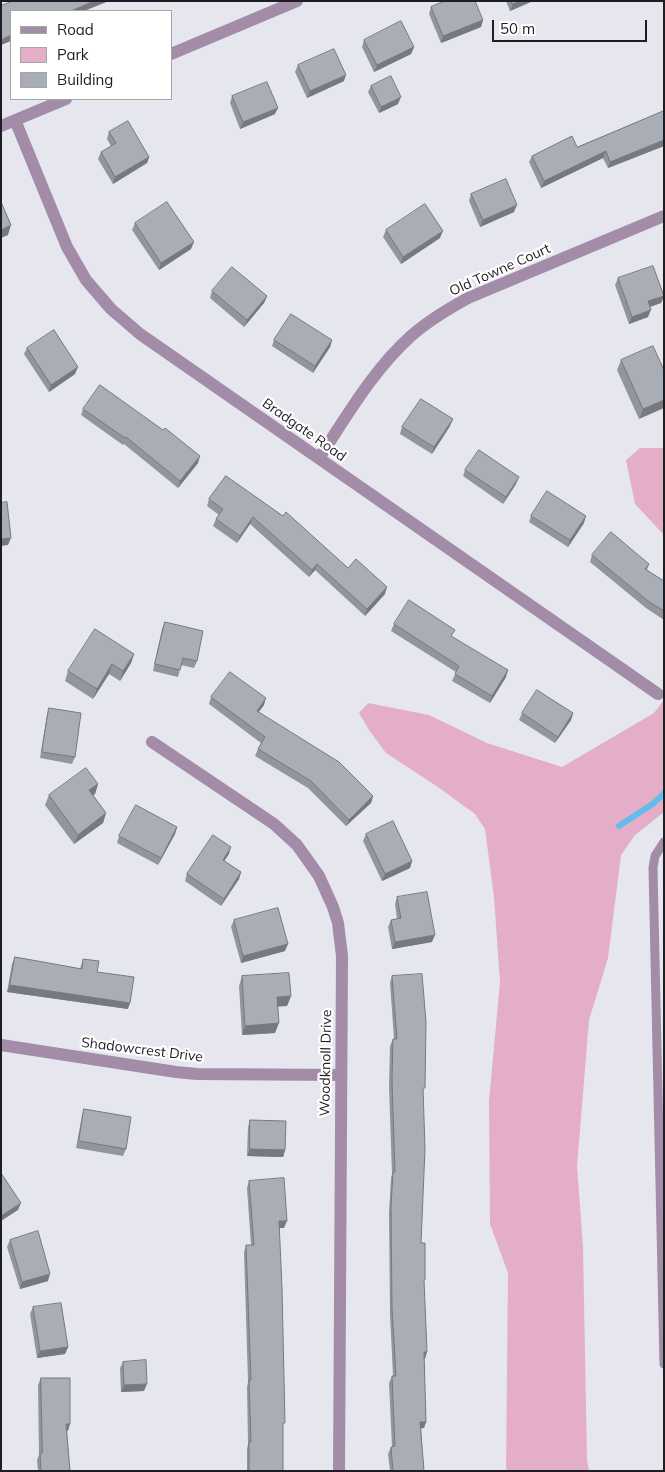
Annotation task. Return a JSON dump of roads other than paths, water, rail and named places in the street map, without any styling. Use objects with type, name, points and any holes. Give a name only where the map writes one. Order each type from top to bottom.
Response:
[{"type":"street","points":[[172,54],[297,1]]},
{"type":"street","points":[[1,126],[64,100]]},
{"type":"street","name":"Bradgate Road","points":[[15,120],[67,247],[86,280],[111,309],[140,334],[658,694]]},
{"type":"street","name":"Old Towne Court","points":[[319,458],[362,393],[386,361],[411,336],[440,314],[468,298],[664,216]]},
{"type":"street","name":"Woodknoll Drive","points":[[152,742],[274,824],[297,845],[319,876],[338,923],[342,956],[339,1471]]},
{"type":"street","name":"Shadowcrest Drive","points":[[1,1045],[196,1074],[341,1075]]},
{"type":"lane","points":[[664,842],[655,856],[653,868],[664,1364]]},
{"type":"waterway","points":[[619,826],[654,803],[664,793]]}]
